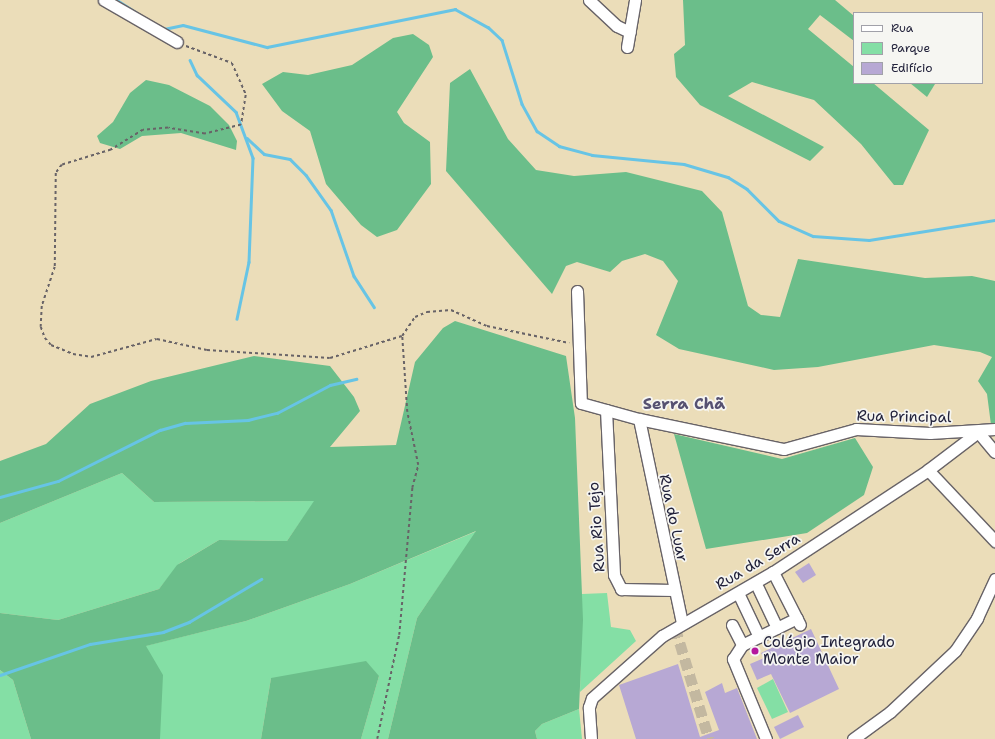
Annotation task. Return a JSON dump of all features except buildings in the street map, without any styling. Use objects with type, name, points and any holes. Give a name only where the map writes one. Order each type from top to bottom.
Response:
[{"type":"street","points":[[104,0],[181,44]]},
{"type":"street","points":[[590,0],[617,26],[630,32]]},
{"type":"street","points":[[628,47],[635,0]]},
{"type":"street","points":[[577,291],[579,344]]},
{"type":"street","name":"Rua Principal","points":[[579,344],[581,403],[639,420],[784,449],[856,429],[978,432],[995,429]]},
{"type":"street","name":"Rua Rio Tejo","points":[[606,410],[614,575],[621,589],[673,590]]},
{"type":"street","name":"Rua do Luar","points":[[639,420],[673,590],[678,625]]},
{"type":"street","points":[[978,432],[995,452]]},
{"type":"street","name":"Rua da Serra","points":[[591,739],[588,707],[592,698],[643,649],[678,625],[773,572],[928,470],[978,432]]},
{"type":"street","points":[[928,470],[995,541]]},
{"type":"street","points":[[766,739],[734,660],[742,645],[777,628],[798,622],[773,572]]},
{"type":"street","points":[[853,739],[890,712],[955,651],[977,618],[995,579]]},
{"type":"street","points":[[758,588],[777,628]]},
{"type":"street","points":[[740,597],[759,637]]},
{"type":"street","points":[[732,625],[742,645]]},
{"type":"path","points":[[181,44],[232,63],[246,95],[242,125],[205,134],[168,128],[143,130],[111,150],[62,165],[56,173],[55,267],[42,306],[41,327],[45,338],[51,345],[91,357],[157,338],[207,350],[330,358],[402,336]]},
{"type":"path","points":[[377,739],[399,635],[412,488],[418,465],[407,412],[402,336],[415,317],[427,312],[451,310],[487,326],[579,344]]},
{"type":"green space","points":[[683,0],[835,0],[853,15],[853,40],[820,15],[808,29],[853,66],[853,84],[874,84],[929,130],[903,185],[894,185],[861,144],[814,100],[752,82],[728,96],[824,147],[810,161],[700,105],[676,77],[674,54],[685,45]]},
{"type":"green space","points":[[413,34],[429,45],[433,57],[397,112],[404,123],[430,142],[431,184],[397,230],[377,237],[361,225],[326,184],[310,131],[282,111],[262,84],[283,72],[308,75],[352,65],[393,38]]},
{"type":"green space","points":[[470,69],[508,139],[536,170],[574,176],[626,172],[702,191],[722,212],[748,306],[761,315],[780,317],[798,259],[925,278],[972,276],[995,281],[995,424],[991,425],[987,394],[978,381],[992,357],[980,352],[934,345],[818,367],[774,370],[679,349],[656,335],[678,281],[663,261],[645,254],[622,261],[610,272],[577,262],[566,266],[552,294],[446,171],[450,83]]},
{"type":"green space","points":[[146,80],[169,85],[210,106],[229,125],[237,141],[236,150],[181,133],[142,136],[120,149],[100,143],[97,136],[113,122],[130,93]]},
{"type":"green space","points":[[911,84],[935,84],[927,97]]},
{"type":"green space","points":[[455,321],[566,356],[575,418],[583,620],[579,709],[542,724],[535,731],[537,739],[388,739],[417,618],[476,531],[350,584],[246,621],[146,646],[163,675],[160,739],[31,739],[13,680],[0,670],[0,613],[58,620],[159,589],[177,565],[219,540],[287,541],[314,501],[154,502],[122,473],[0,523],[0,461],[46,444],[90,404],[151,381],[254,356],[330,366],[354,397],[360,411],[330,447],[396,445],[415,362],[443,328]]},
{"type":"green space","points":[[674,434],[782,459],[855,438],[873,467],[864,495],[807,533],[706,549]]},
{"type":"green space","points":[[122,473],[154,502],[315,501],[287,541],[219,540],[180,563],[159,589],[58,620],[0,613],[0,523]]},
{"type":"green space","points":[[477,531],[417,618],[388,739],[361,739],[379,676],[271,678],[261,739],[160,739],[145,646],[246,621],[350,584]]},
{"type":"green space","points":[[607,593],[611,627],[630,630],[636,641],[580,692],[582,594]]},
{"type":"green space","points":[[366,661],[379,676],[361,739],[261,739],[271,678]]},
{"type":"green space","points":[[0,670],[13,680],[31,739],[0,739]]},
{"type":"green space","points":[[773,679],[788,712],[772,719],[757,688]]},
{"type":"green space","points":[[579,709],[582,739],[537,739],[535,731],[542,724]]},
{"type":"waterway","points":[[117,0],[142,16]]},
{"type":"waterway","points":[[164,29],[183,25],[267,47],[455,9],[488,27],[502,40],[522,104],[537,131],[559,146],[592,155],[684,164],[728,177],[747,189],[779,221],[813,236],[869,240],[995,220]]},
{"type":"waterway","points":[[190,60],[197,75],[236,112],[253,158],[249,262],[237,319]]},
{"type":"waterway","points":[[247,138],[264,154],[290,159],[306,175],[331,210],[354,276],[374,307]]},
{"type":"waterway","points":[[0,497],[58,481],[160,430],[185,423],[248,420],[277,413],[330,385],[356,379]]},
{"type":"waterway","points":[[0,675],[90,644],[163,632],[189,622],[261,579]]},
{"type":"tunnel","points":[[675,627],[709,739]]},
{"type":"place","name":"Colégio Integrado Monte Maior","points":[[755,651]]},
{"type":"district","name":"Serra Chã","points":[[684,404]]}]
